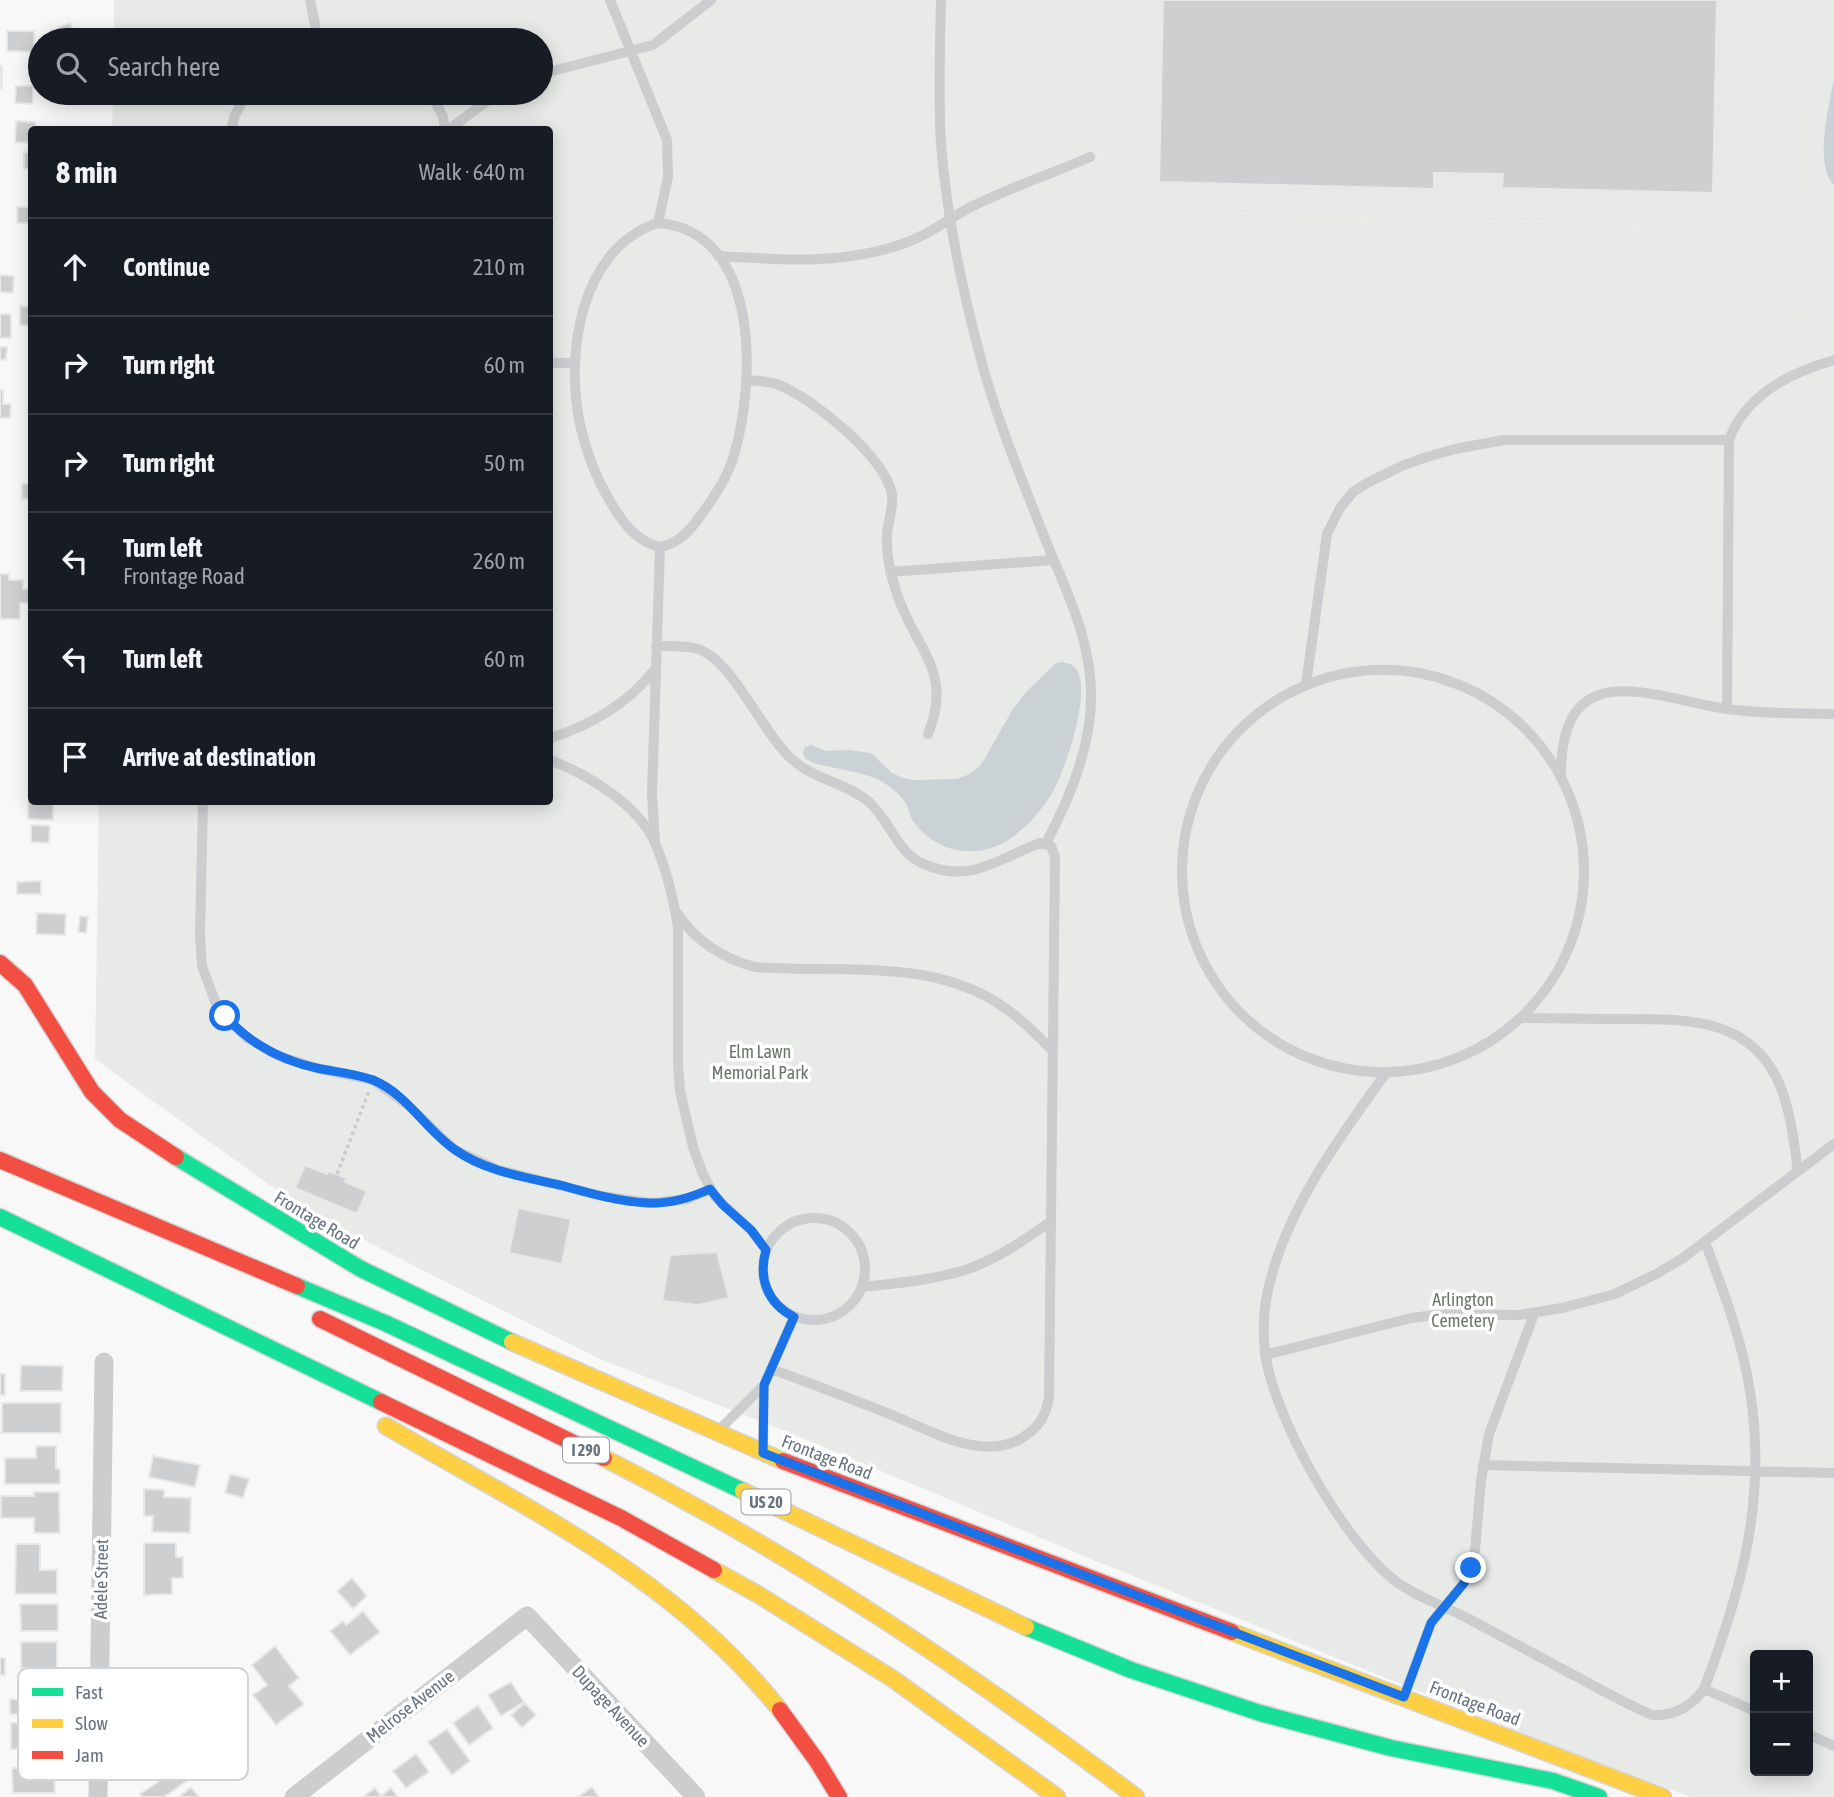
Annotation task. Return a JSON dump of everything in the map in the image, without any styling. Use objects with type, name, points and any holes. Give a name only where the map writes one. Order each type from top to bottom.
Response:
[{"type":"main road","name":"Frontage Road","points":[[0,963],[25,985],[92,1092],[120,1120],[148,1140],[361,1269],[536,1354],[763,1453],[1663,1797]]},
{"type":"main road","points":[[0,1163],[210,1266]]},
{"type":"main road","name":"US 20","points":[[0,1163],[385,1323],[600,1422],[1046,1637],[1119,1667],[1205,1698],[1307,1728],[1553,1781],[1599,1797]]},
{"type":"main road","name":"I 290","points":[[0,1217],[644,1531],[759,1595],[893,1679],[1057,1797]]},
{"type":"main road","name":"I 290","points":[[308,1314],[631,1471],[746,1534],[872,1609],[1136,1797]]},
{"type":"main road","points":[[209,1320],[353,1406]]},
{"type":"main road","points":[[376,1420],[558,1524],[665,1597],[754,1679],[787,1716],[821,1765],[839,1797]]},
{"type":"main road","points":[[1553,1781],[1589,1797]]},
{"type":"street","name":"Adele Street","points":[[100,1668],[104,1362]]},
{"type":"street","name":"Melrose Avenue","points":[[293,1797],[527,1616]]},
{"type":"street","name":"Dupage Avenue","points":[[527,1616],[696,1797]]},
{"type":"lane","points":[[310,0],[316,28]]},
{"type":"lane","points":[[610,0],[667,140],[668,177],[658,223]]},
{"type":"lane","points":[[553,71],[653,45],[711,0]]},
{"type":"lane","points":[[656,646],[685,646],[708,653],[728,673],[784,752],[806,770],[851,789],[864,798],[904,849],[923,864],[947,872],[978,870],[996,864],[1032,846],[1046,843],[1063,812],[1075,783],[1088,725],[1091,698],[1084,639],[1076,611],[1003,434],[966,303],[951,219],[939,114],[941,0]]},
{"type":"lane","points":[[232,126],[240,105]]},
{"type":"lane","points":[[437,105],[446,126]]},
{"type":"lane","points":[[453,126],[481,105]]},
{"type":"lane","points":[[718,256],[784,260],[833,259],[905,244],[974,206],[1090,157]]},
{"type":"lane","points":[[658,223],[669,224],[704,241],[718,256],[727,268],[741,304],[747,353],[746,405],[733,458],[722,485],[691,529],[670,545],[660,547],[647,544],[638,538],[615,510],[597,478],[579,421],[574,385],[583,314],[604,265],[626,240],[658,223]]},
{"type":"lane","points":[[1727,709],[1730,440],[1740,416],[1765,393],[1798,373],[1834,360]]},
{"type":"lane","points":[[553,363],[575,363]]},
{"type":"lane","points":[[747,380],[779,385],[812,405],[853,436],[883,472],[892,497],[887,536],[890,572],[906,618],[931,664],[936,681],[938,697],[928,734]]},
{"type":"lane","points":[[1306,684],[1327,534],[1340,508],[1353,492],[1367,483],[1394,469],[1427,457],[1504,440],[1730,440]]},
{"type":"lane","points":[[660,547],[652,807],[655,842],[678,928],[677,1026],[680,1091],[693,1147],[710,1189],[723,1205],[751,1230],[766,1250]]},
{"type":"lane","points":[[890,572],[1053,560]]},
{"type":"lane","points":[[553,737],[608,712],[644,684],[655,669]]},
{"type":"lane","points":[[1391,669],[1434,675],[1472,690],[1506,711],[1536,738],[1561,774],[1577,813],[1585,856],[1583,899],[1573,939],[1556,974],[1522,1018],[1471,1052],[1435,1065],[1406,1072],[1386,1073],[1338,1066],[1307,1057],[1273,1039],[1240,1013],[1211,977],[1189,930],[1181,882],[1184,836],[1196,795],[1213,762],[1236,732],[1267,705],[1306,684],[1346,672],[1391,669]]},
{"type":"lane","points":[[1561,774],[1563,748],[1572,720],[1583,703],[1612,690],[1636,691],[1727,709],[1834,714]]},
{"type":"lane","points":[[553,761],[605,788],[639,819],[655,842]]},
{"type":"lane","points":[[203,805],[200,951],[216,1004],[247,1038],[278,1056],[373,1080],[410,1106],[455,1150],[499,1170],[602,1196],[650,1203],[688,1199],[710,1189]]},
{"type":"lane","points":[[771,1369],[964,1443],[992,1446],[1021,1439],[1041,1422],[1049,1397],[1055,857],[1054,850],[1046,843]]},
{"type":"lane","points":[[675,911],[687,929],[701,940],[745,965],[780,970],[868,969],[901,972],[959,984],[1004,1007],[1053,1051]]},
{"type":"lane","points":[[1522,1018],[1694,1021],[1722,1028],[1747,1040],[1780,1086],[1791,1127],[1798,1171]]},
{"type":"lane","points":[[1386,1073],[1324,1163],[1282,1248],[1267,1295],[1264,1315],[1265,1355],[1279,1399],[1314,1475],[1357,1542],[1396,1582],[1652,1716],[1677,1712],[1704,1689],[1741,1580],[1753,1516],[1755,1471],[1750,1390],[1728,1304],[1705,1242]]},
{"type":"lane","points":[[1265,1355],[1378,1324],[1444,1314],[1534,1314],[1634,1286],[1705,1242],[1834,1144]]},
{"type":"lane","points":[[816,1218],[837,1223],[853,1236],[863,1255],[865,1277],[862,1287],[853,1303],[836,1316],[817,1321],[794,1317],[778,1306],[764,1284],[762,1272],[766,1250],[776,1234],[794,1222],[816,1218]]},
{"type":"lane","points":[[862,1287],[924,1279],[971,1268],[1015,1246],[1051,1221]]},
{"type":"lane","points":[[1404,1697],[1431,1623],[1464,1583],[1471,1568],[1489,1434],[1534,1314]]},
{"type":"lane","points":[[716,1433],[764,1385],[794,1317]]},
{"type":"lane","points":[[763,1453],[764,1385]]},
{"type":"lane","points":[[1483,1465],[1834,1472]]},
{"type":"lane","points":[[1704,1689],[1750,1710]]},
{"type":"lane","points":[[1813,1736],[1834,1746]]},
{"type":"path","points":[[337,1174],[373,1080]]},
{"type":"shaded area","points":[[1108,0],[1834,0],[1834,319],[1756,304],[1757,228],[1102,209]]},
{"type":"shaded area","points":[[1834,78],[1834,185],[1828,176],[1824,149]]},
{"type":"shaded area","points":[[1063,662],[1077,670],[1081,681],[1079,713],[1064,767],[1052,793],[1034,817],[1011,838],[994,847],[960,851],[939,844],[921,831],[912,820],[905,802],[884,783],[875,778],[814,763],[803,754],[804,748],[811,745],[826,751],[865,752],[872,754],[892,773],[903,778],[957,779],[970,774],[981,765],[1025,693],[1056,663]]},
{"type":"green space","points":[[114,0],[1108,0],[1102,209],[1757,228],[1756,304],[1834,319],[1834,1797],[1691,1797],[1557,1747],[1091,1559],[788,1432],[600,1359],[296,1204],[95,1059],[99,805],[553,805],[553,126],[112,126],[113,105],[553,105],[553,28],[114,28]]},
{"type":"green space","points":[[1834,4],[1834,263],[1827,259],[1804,217],[1800,187],[1800,113],[1806,83],[1809,37],[1823,11]]},
{"type":"building","points":[[1163,0],[1717,0],[1713,193],[1502,188],[1503,174],[1434,173],[1434,189],[1159,182]]},
{"type":"building","points":[[70,23],[72,28],[58,28]]},
{"type":"building","points":[[7,31],[28,31],[28,52],[7,51]]},
{"type":"building","points":[[2,66],[2,88],[0,88]]},
{"type":"building","points":[[16,86],[28,86],[28,104],[15,103]]},
{"type":"building","points":[[16,121],[35,122],[35,126],[28,126],[28,143],[15,142]]},
{"type":"building","points":[[24,152],[28,152],[28,169],[24,169]]},
{"type":"building","points":[[17,207],[28,207],[28,223],[17,223]]},
{"type":"building","points":[[0,275],[14,276],[13,293],[0,292]]},
{"type":"building","points":[[20,306],[28,307],[28,326],[20,325]]},
{"type":"building","points":[[0,314],[11,314],[11,338],[0,338]]},
{"type":"building","points":[[0,347],[7,347],[6,360],[0,359]]},
{"type":"building","points":[[0,390],[3,390],[3,404],[11,404],[10,418],[0,418]]},
{"type":"building","points":[[22,484],[28,484],[28,498],[22,499]]},
{"type":"building","points":[[0,574],[9,574],[9,580],[23,580],[23,589],[28,589],[28,603],[20,603],[20,619],[0,619]]},
{"type":"building","points":[[28,805],[53,805],[53,820],[28,819]]},
{"type":"building","points":[[31,825],[50,826],[49,843],[31,842]]},
{"type":"building","points":[[41,881],[41,894],[17,894],[17,882]]},
{"type":"building","points":[[37,913],[66,914],[65,935],[36,934]]},
{"type":"building","points":[[80,916],[88,917],[86,933],[78,932]]},
{"type":"building","points":[[305,1165],[327,1174],[328,1171],[337,1174],[346,1178],[345,1182],[367,1191],[357,1214],[295,1188]]},
{"type":"building","points":[[518,1208],[571,1219],[562,1264],[509,1253]]},
{"type":"building","points":[[717,1252],[729,1298],[698,1305],[662,1301],[670,1255]]},
{"type":"building","points":[[21,1365],[63,1366],[62,1391],[20,1391]]},
{"type":"building","points":[[0,1374],[5,1374],[5,1395],[0,1395]]},
{"type":"building","points":[[2,1403],[61,1403],[61,1433],[2,1433]]},
{"type":"building","points":[[36,1446],[56,1446],[56,1469],[60,1469],[60,1484],[5,1484],[5,1458],[36,1458]]},
{"type":"building","points":[[153,1456],[200,1465],[195,1487],[149,1477]]},
{"type":"building","points":[[230,1474],[249,1479],[243,1498],[225,1493]]},
{"type":"building","points":[[144,1489],[164,1490],[164,1497],[191,1498],[190,1533],[152,1532],[153,1516],[144,1516]]},
{"type":"building","points":[[34,1492],[59,1492],[60,1533],[34,1533],[34,1518],[1,1518],[1,1496],[34,1496]]},
{"type":"building","points":[[144,1543],[176,1543],[176,1557],[183,1557],[183,1578],[172,1578],[172,1594],[144,1595]]},
{"type":"building","points":[[16,1544],[40,1544],[40,1570],[57,1570],[57,1594],[15,1594]]},
{"type":"building","points":[[352,1578],[367,1596],[353,1609],[337,1591]]},
{"type":"building","points":[[20,1604],[58,1604],[58,1631],[21,1631]]},
{"type":"building","points":[[363,1611],[380,1632],[350,1655],[330,1631],[343,1621],[346,1625]]},
{"type":"building","points":[[21,1642],[57,1642],[57,1668],[21,1668]]},
{"type":"building","points":[[275,1646],[299,1678],[289,1686],[304,1704],[276,1725],[253,1695],[267,1685],[252,1665]]},
{"type":"building","points":[[0,1658],[5,1658],[5,1675],[0,1675]]},
{"type":"building","points":[[511,1682],[524,1702],[501,1716],[488,1695]]},
{"type":"building","points":[[10,1699],[18,1700],[18,1714],[10,1714]]},
{"type":"building","points":[[525,1703],[536,1715],[522,1728],[511,1715]]},
{"type":"building","points":[[478,1705],[493,1728],[469,1745],[453,1723]]},
{"type":"building","points":[[11,1723],[18,1723],[18,1749],[11,1749]]},
{"type":"building","points":[[447,1729],[470,1761],[452,1775],[428,1742]]},
{"type":"building","points":[[416,1754],[429,1772],[406,1788],[393,1771]]},
{"type":"building","points":[[12,1768],[18,1768],[18,1780],[54,1780],[55,1793],[13,1793]]},
{"type":"building","points":[[157,1780],[188,1780],[164,1797],[142,1797],[140,1794],[158,1782]]},
{"type":"building","points":[[191,1787],[199,1797],[179,1797]]},
{"type":"building","points":[[592,1787],[599,1797],[578,1797]]},
{"type":"building","points":[[375,1788],[381,1796],[391,1788],[398,1797],[363,1797]]},
{"type":"traffic: fast","points":[[176,1157],[361,1269],[512,1342]]},
{"type":"traffic: fast","points":[[0,1217],[381,1402]]},
{"type":"traffic: fast","points":[[297,1286],[385,1323],[743,1491]]},
{"type":"traffic: fast","points":[[1026,1627],[1131,1670],[1260,1713],[1391,1748],[1553,1781],[1599,1797]]},
{"type":"traffic: slow","points":[[512,1342],[783,1461]]},
{"type":"traffic: slow","points":[[386,1426],[546,1518],[646,1584],[694,1621],[738,1663],[780,1710]]},
{"type":"traffic: slow","points":[[604,1458],[744,1534],[878,1616],[1008,1704],[1136,1797]]},
{"type":"traffic: slow","points":[[743,1491],[1026,1627]]},
{"type":"traffic: slow","points":[[714,1570],[893,1679],[1057,1797]]},
{"type":"traffic: slow","points":[[1232,1632],[1663,1797]]},
{"type":"traffic: jam","points":[[0,963],[25,985],[92,1092],[120,1120],[176,1157]]},
{"type":"traffic: jam","points":[[0,1160],[297,1286]]},
{"type":"traffic: jam","points":[[320,1319],[604,1458]]},
{"type":"traffic: jam","points":[[381,1402],[621,1518],[714,1570]]},
{"type":"traffic: jam","points":[[783,1461],[1232,1632]]},
{"type":"traffic: jam","points":[[780,1710],[839,1797]]},
{"type":"route","points":[[225,1016],[247,1038],[278,1056],[320,1069],[373,1080],[410,1106],[425,1124],[455,1150],[499,1170],[635,1202],[688,1199],[710,1189],[715,1197],[751,1230],[766,1250],[762,1272],[764,1284],[778,1306],[794,1317],[764,1385],[763,1453],[1404,1697],[1431,1623],[1464,1583],[1471,1568]]},
{"type":"park label","name":"Elm Lawn Memorial Park","points":[[760,1061]]},
{"type":"park label","name":"Arlington Cemetery","points":[[1463,1309]]}]
